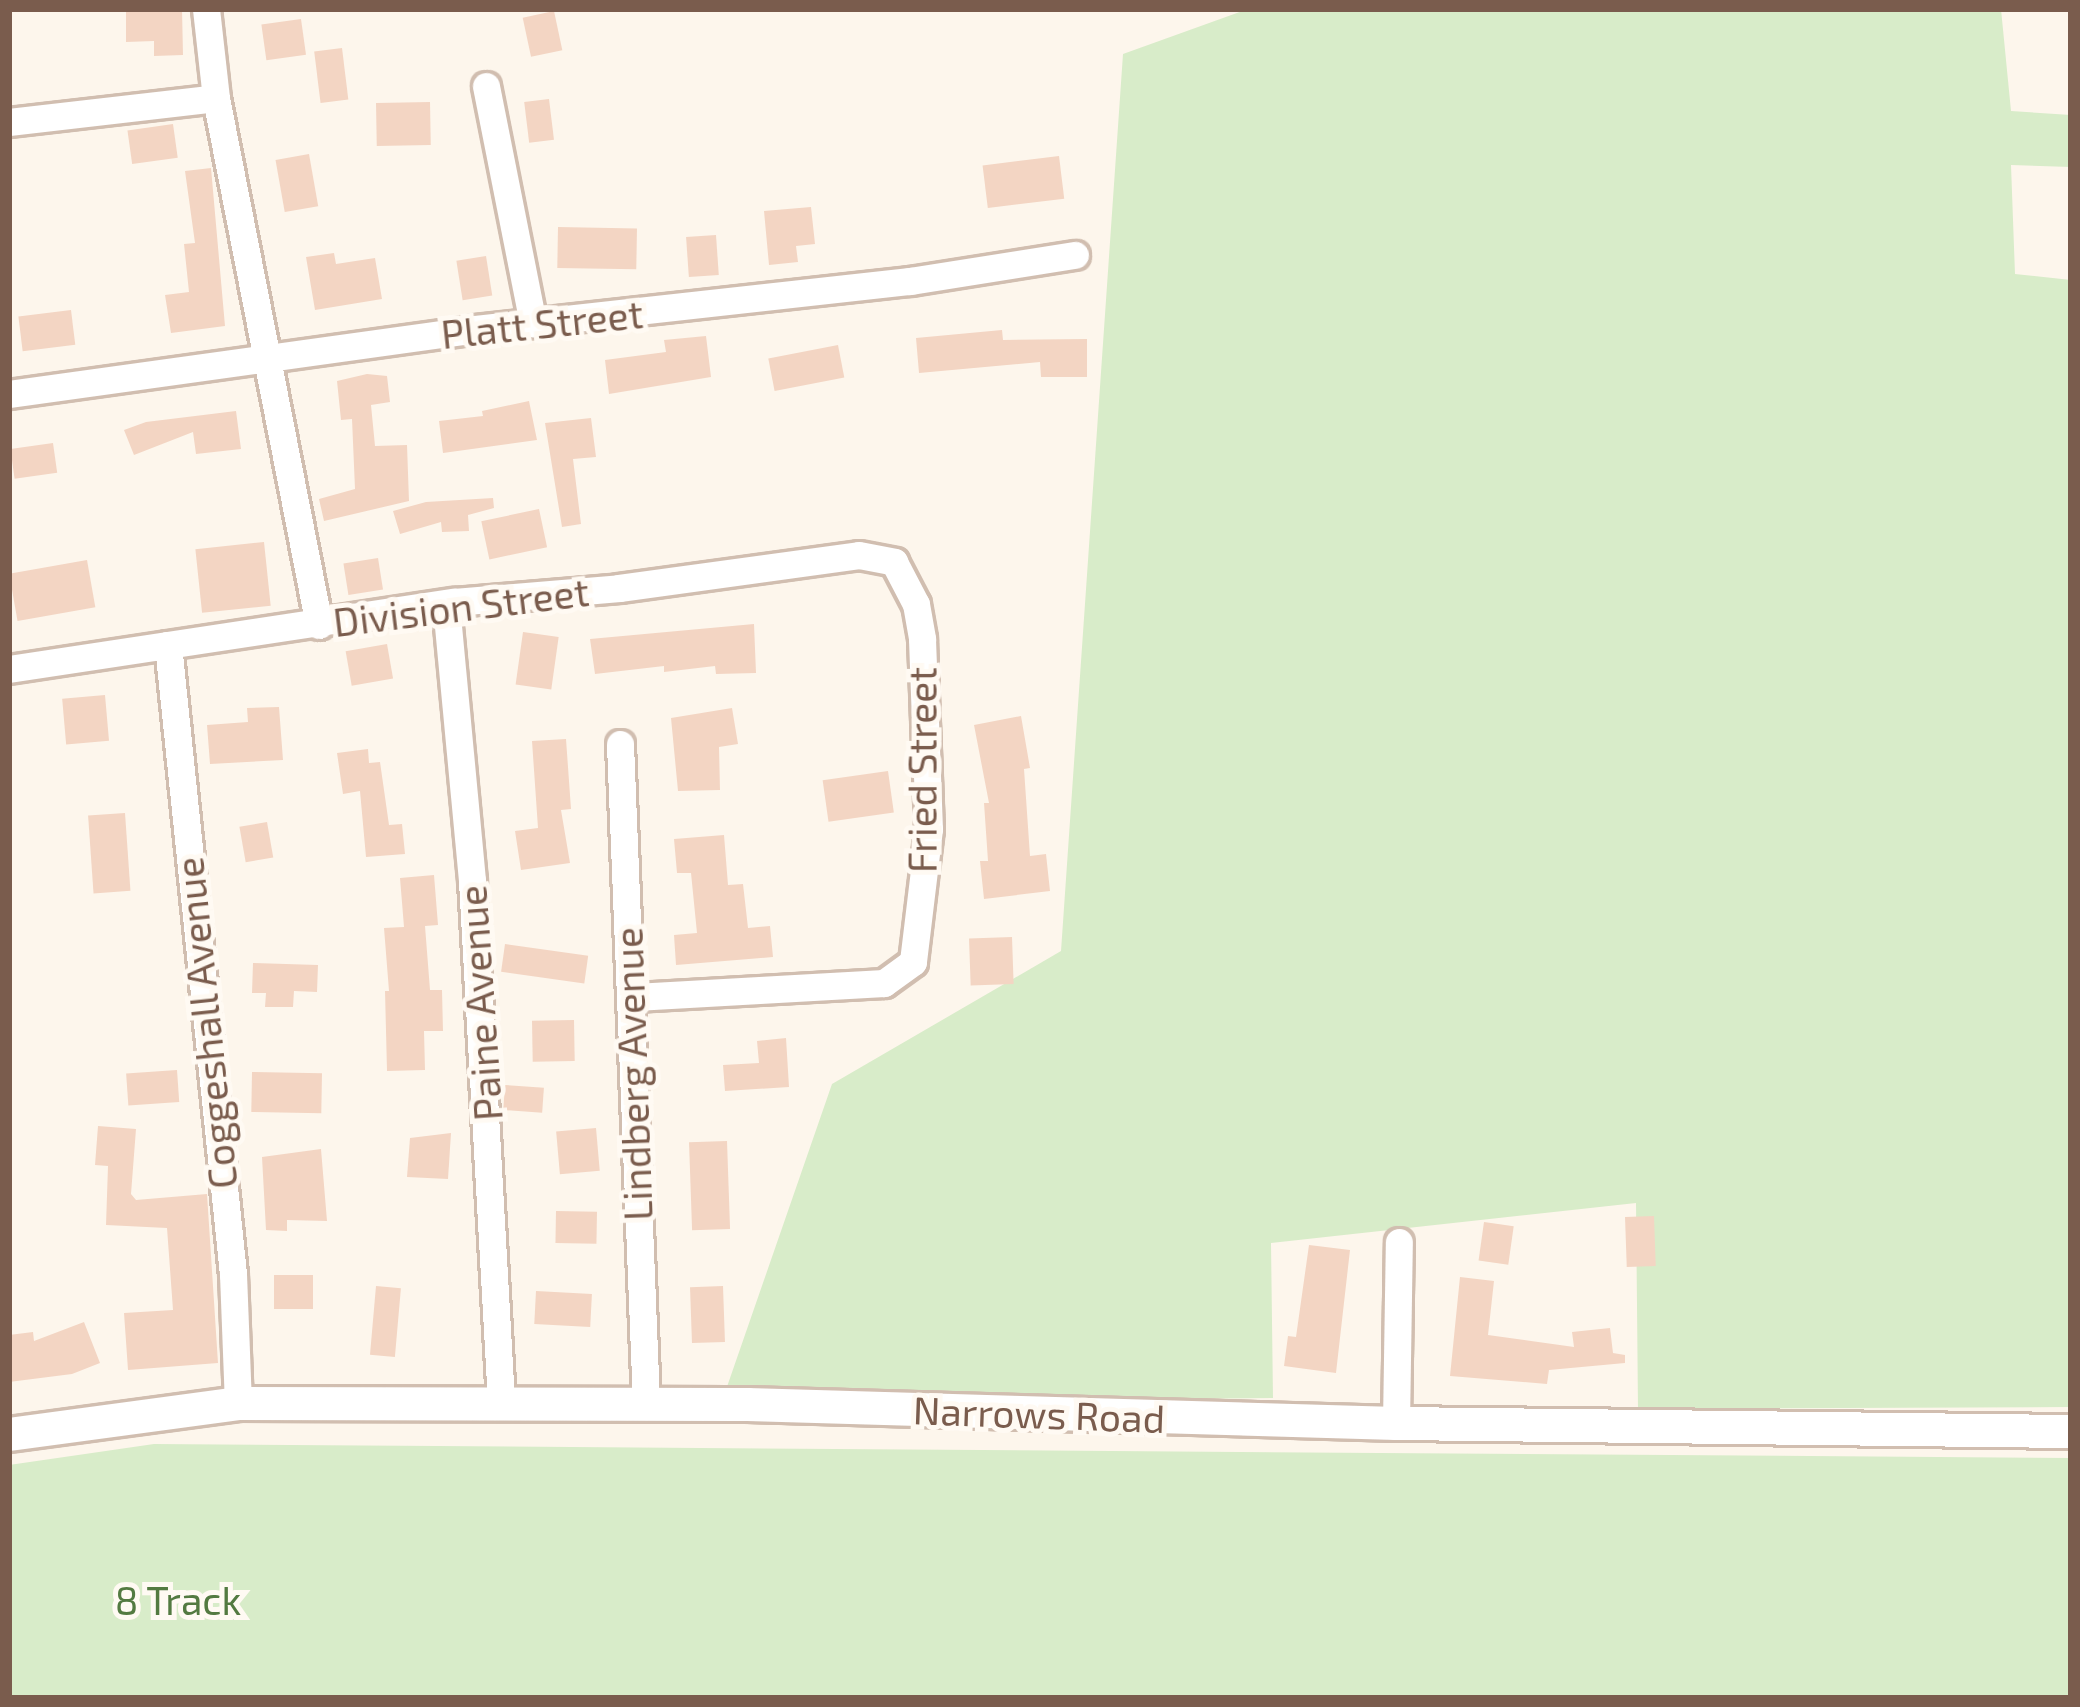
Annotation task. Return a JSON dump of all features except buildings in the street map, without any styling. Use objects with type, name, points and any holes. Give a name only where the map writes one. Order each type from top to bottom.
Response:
[{"type":"street","points":[[206,9],[216,98],[319,625]]},
{"type":"street","points":[[486,86],[533,323]]},
{"type":"street","points":[[9,122],[216,98]]},
{"type":"street","name":"Platt Street","points":[[9,394],[533,323],[910,281],[1075,255]]},
{"type":"street","name":"Division Street","points":[[9,670],[446,605],[859,554],[894,562],[904,578]]},
{"type":"street","name":"Fried Street","points":[[630,997],[884,983],[913,962],[929,829],[922,639],[916,604],[904,578]]},
{"type":"street","name":"Paine Avenue","points":[[446,605],[472,881],[500,1402]]},
{"type":"street","name":"Coggeshall Avenue","points":[[168,645],[233,1274],[238,1402]]},
{"type":"street","name":"Lindberg Avenue","points":[[620,744],[646,1405]]},
{"type":"street","points":[[1396,1423],[1399,1242]]},
{"type":"street","name":"Narrows Road","points":[[9,1435],[238,1402],[500,1402],[1396,1423],[2071,1431]]},
{"type":"green space","points":[[1248,9],[2001,9],[2011,111],[2071,115],[2071,167],[2011,165],[2015,274],[2071,280],[2071,1407],[1638,1409],[1636,1203],[1271,1243],[1273,1398],[721,1404],[832,1084],[1061,951],[1123,54]]},
{"type":"green space","name":"8 Track","points":[[154,1444],[2071,1458],[2071,1698],[9,1698],[9,1465]]}]
